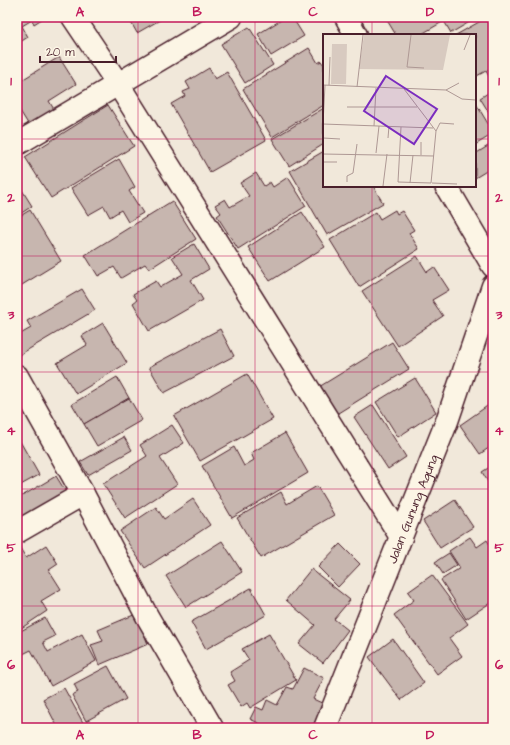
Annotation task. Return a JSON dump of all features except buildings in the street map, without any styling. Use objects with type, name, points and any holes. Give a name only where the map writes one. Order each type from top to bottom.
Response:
[{"type":"street","points":[[73,17],[118,84],[401,537]]},
{"type":"street","points":[[17,144],[231,17]]},
{"type":"street","points":[[346,17],[355,34]]},
{"type":"street","points":[[447,187],[493,266]]},
{"type":"street","name":"Jalan Gunung Agung","points":[[325,728],[447,420],[493,286]]},
{"type":"street","points":[[17,376],[83,494],[148,616],[212,728]]},
{"type":"street","points":[[17,532],[83,494]]}]
